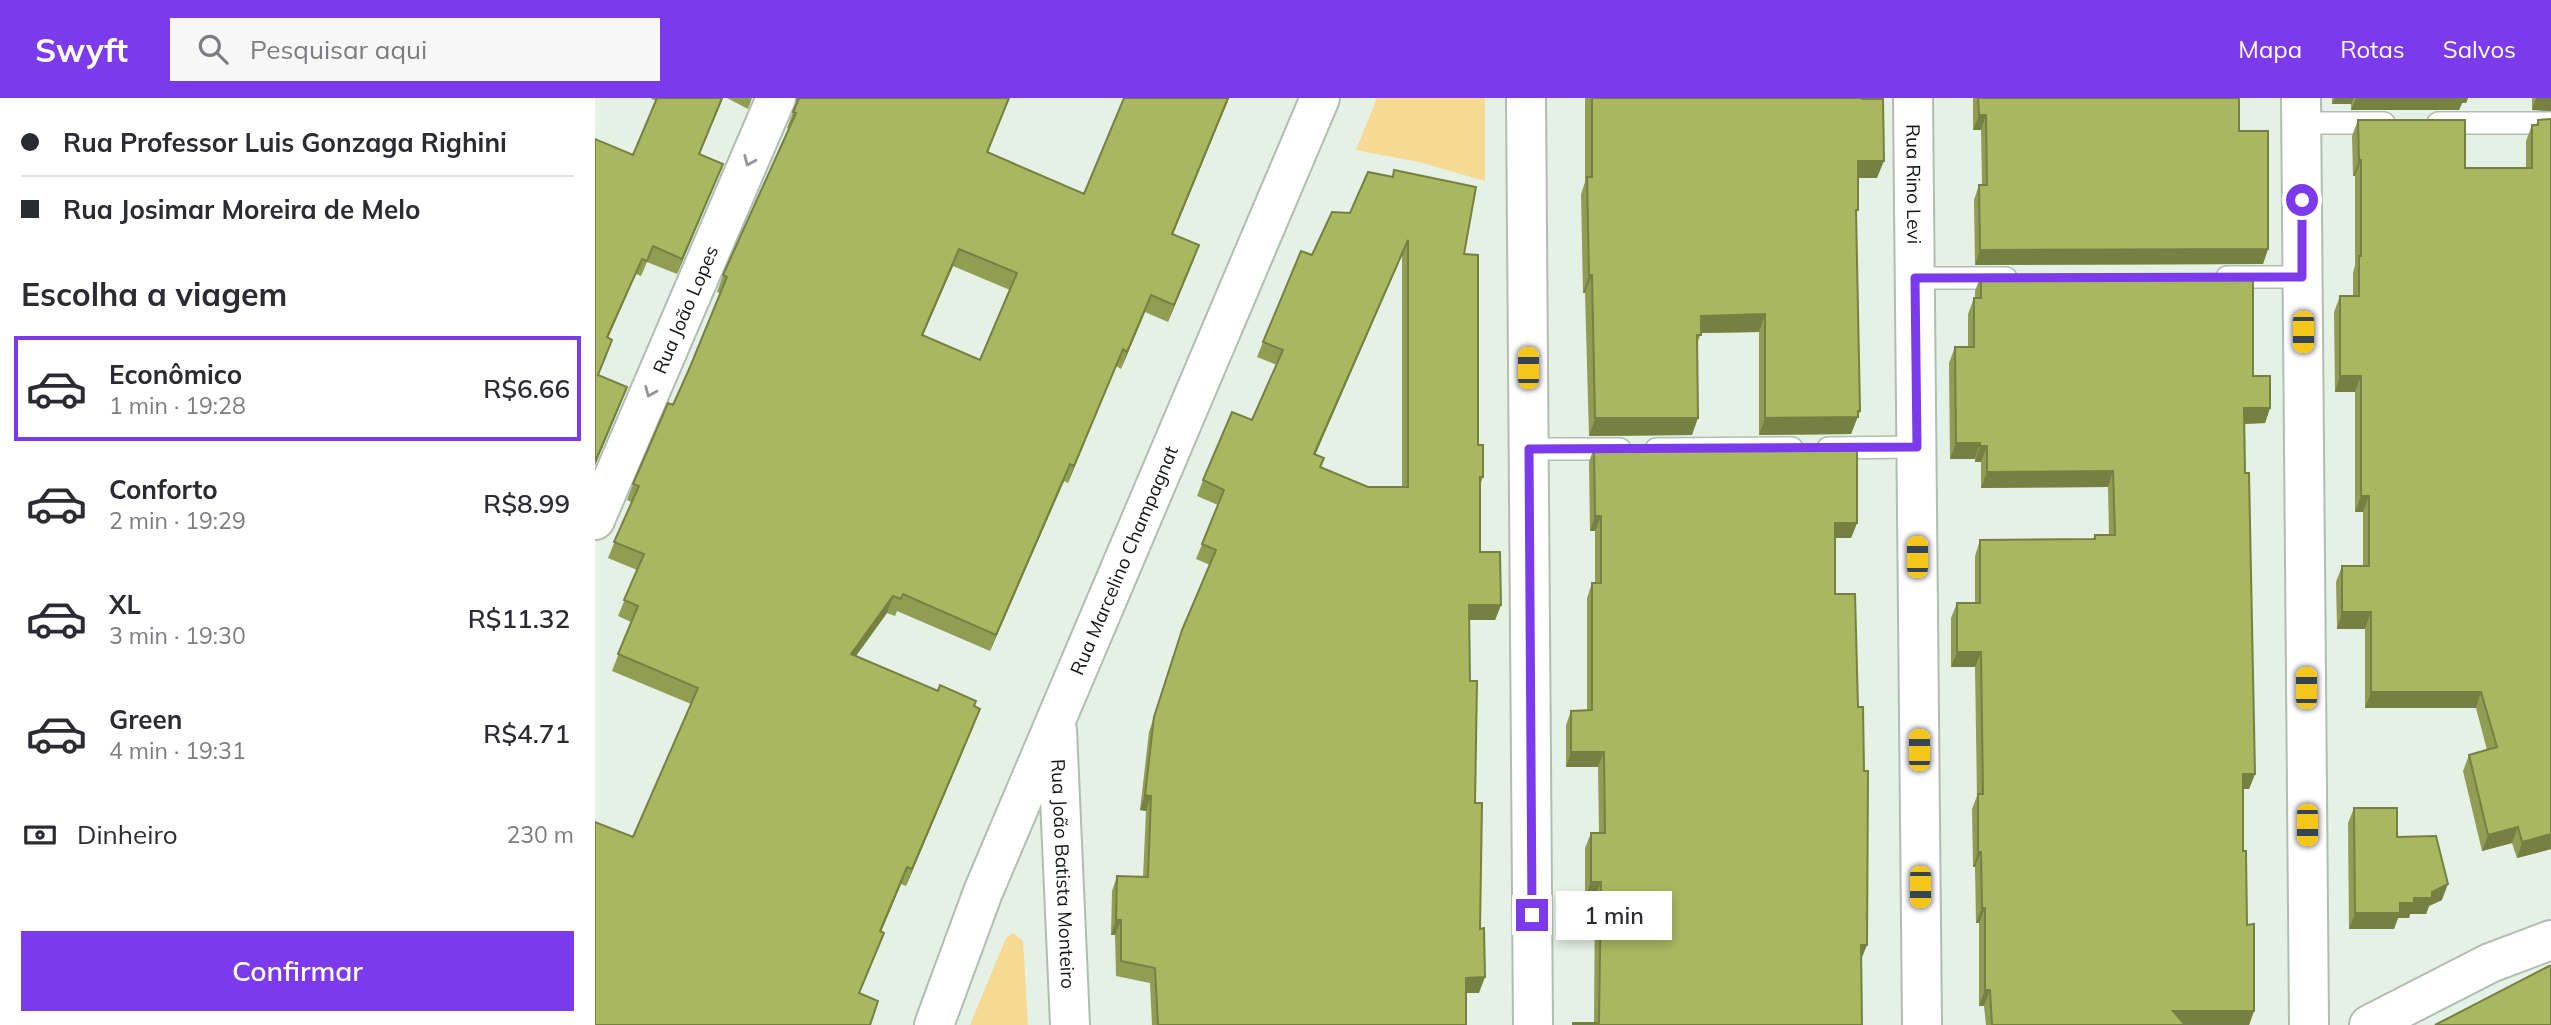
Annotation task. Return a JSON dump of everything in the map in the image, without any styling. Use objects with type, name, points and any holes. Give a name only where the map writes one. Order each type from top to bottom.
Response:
[{"type":"street","name":"Rua João Lopes","points":[[595,520],[776,98]]},
{"type":"street","name":"Rua Marcelino Champagnat","points":[[934,1025],[983,892],[1320,98]]},
{"type":"street","points":[[1527,98],[1533,1025]]},
{"type":"street","name":"Rua Rino Levi","points":[[1913,98],[1922,1025]]},
{"type":"street","points":[[2301,110],[2309,1025]]},
{"type":"street","name":"Rua João Batista Monteiro","points":[[1056,722],[1070,1025]]},
{"type":"street","points":[[2369,1025],[2490,963],[2551,940]]},
{"type":"lane","points":[[2301,110],[2405,123],[2551,123]]},
{"type":"lane","points":[[2206,277],[2302,277]]},
{"type":"lane","points":[[1915,278],[2026,278]]},
{"type":"lane","points":[[1529,449],[1917,447]]},
{"type":"shaded area","points":[[1377,98],[1485,98],[1485,181],[1419,162],[1356,150]]},
{"type":"shaded area","points":[[1013,933],[1023,941],[1028,1025],[970,1025],[1006,938]]},
{"type":"building","points":[[657,98],[722,98],[699,154],[723,164],[682,259],[653,246],[647,261],[642,259],[607,337],[612,340],[598,375],[627,387],[595,462],[595,139],[633,155]]},
{"type":"building","points":[[799,98],[1009,98],[987,152],[1084,194],[1124,98],[1228,98],[1172,234],[1199,245],[1174,305],[1151,295],[1127,352],[1123,349],[1074,466],[1070,464],[996,635],[903,594],[901,599],[893,596],[851,654],[938,691],[940,685],[976,701],[974,706],[980,709],[912,869],[907,867],[880,931],[884,933],[859,993],[878,1001],[870,1025],[595,1025],[595,822],[633,837],[698,688],[618,654],[638,606],[624,600],[644,554],[614,542],[639,486],[633,484],[668,403],[673,405],[690,367],[727,277],[723,275],[796,113],[793,112]],"holes":[[[959,249],[1017,273],[980,360],[922,335]]]},
{"type":"building","points":[[1592,98],[1883,99],[1884,161],[1858,161],[1858,417],[1765,418],[1765,314],[1701,316],[1701,335],[1697,335],[1698,418],[1595,418],[1587,177],[1592,177]]},
{"type":"building","points":[[1978,98],[2239,98],[2239,131],[2268,131],[2268,249],[1980,250],[1979,185],[1987,185],[1986,115],[1979,115]]},
{"type":"building","points":[[2551,119],[2551,834],[2522,842],[2518,827],[2488,835],[2469,755],[2497,747],[2481,692],[2371,692],[2371,612],[2342,612],[2342,566],[2369,566],[2369,496],[2361,496],[2361,376],[2340,376],[2340,296],[2359,296],[2361,160],[2358,120],[2465,120],[2465,168],[2532,168],[2532,125],[2538,125],[2538,120]]},
{"type":"building","points":[[1394,170],[1476,187],[1464,254],[1478,255],[1478,445],[1483,445],[1483,477],[1480,477],[1480,552],[1500,552],[1501,605],[1469,605],[1470,681],[1477,681],[1475,803],[1482,803],[1480,929],[1484,928],[1485,977],[1466,978],[1466,1025],[1158,1025],[1155,968],[1121,961],[1121,920],[1116,920],[1117,876],[1148,877],[1151,796],[1145,795],[1154,717],[1182,630],[1216,550],[1202,544],[1224,490],[1203,480],[1232,412],[1252,420],[1283,350],[1263,342],[1301,251],[1312,255],[1332,212],[1350,213],[1368,172],[1393,177]],"holes":[[[1408,240],[1408,487],[1368,487],[1320,467],[1324,458],[1314,454]]]},
{"type":"building","points":[[2253,274],[2253,376],[2270,376],[2270,408],[2244,408],[2245,473],[2249,473],[2255,774],[2243,774],[2243,851],[2246,851],[2247,925],[2254,924],[2254,1011],[2173,1011],[2185,1025],[1992,1025],[1990,990],[1985,990],[1985,908],[1982,908],[1981,852],[1978,852],[1978,794],[1983,794],[1981,652],[1957,652],[1957,603],[1980,603],[1980,540],[2095,539],[2095,535],[2115,535],[2113,471],[1987,472],[1987,446],[1980,446],[1980,443],[1956,443],[1955,347],[1974,347],[1974,298],[1981,298],[1981,275]]},
{"type":"building","points":[[1764,446],[1857,446],[1857,523],[1835,523],[1835,594],[1855,594],[1858,707],[1863,707],[1864,771],[1868,771],[1867,945],[1861,945],[1862,1025],[1573,1025],[1599,1023],[1601,882],[1591,882],[1591,833],[1605,833],[1604,752],[1571,752],[1571,711],[1592,710],[1592,583],[1601,583],[1601,516],[1595,516],[1594,447],[1764,450]]},
{"type":"building","points":[[2354,808],[2397,808],[2397,837],[2436,836],[2448,884],[2432,892],[2432,898],[2414,898],[2414,903],[2400,903],[2400,913],[2355,913]]},
{"type":"building","points":[[2549,966],[2551,1025],[2435,1025]]},
{"type":"route","points":[[1532,915],[1529,449],[1917,447],[1915,278],[2302,277],[2302,200]]}]
